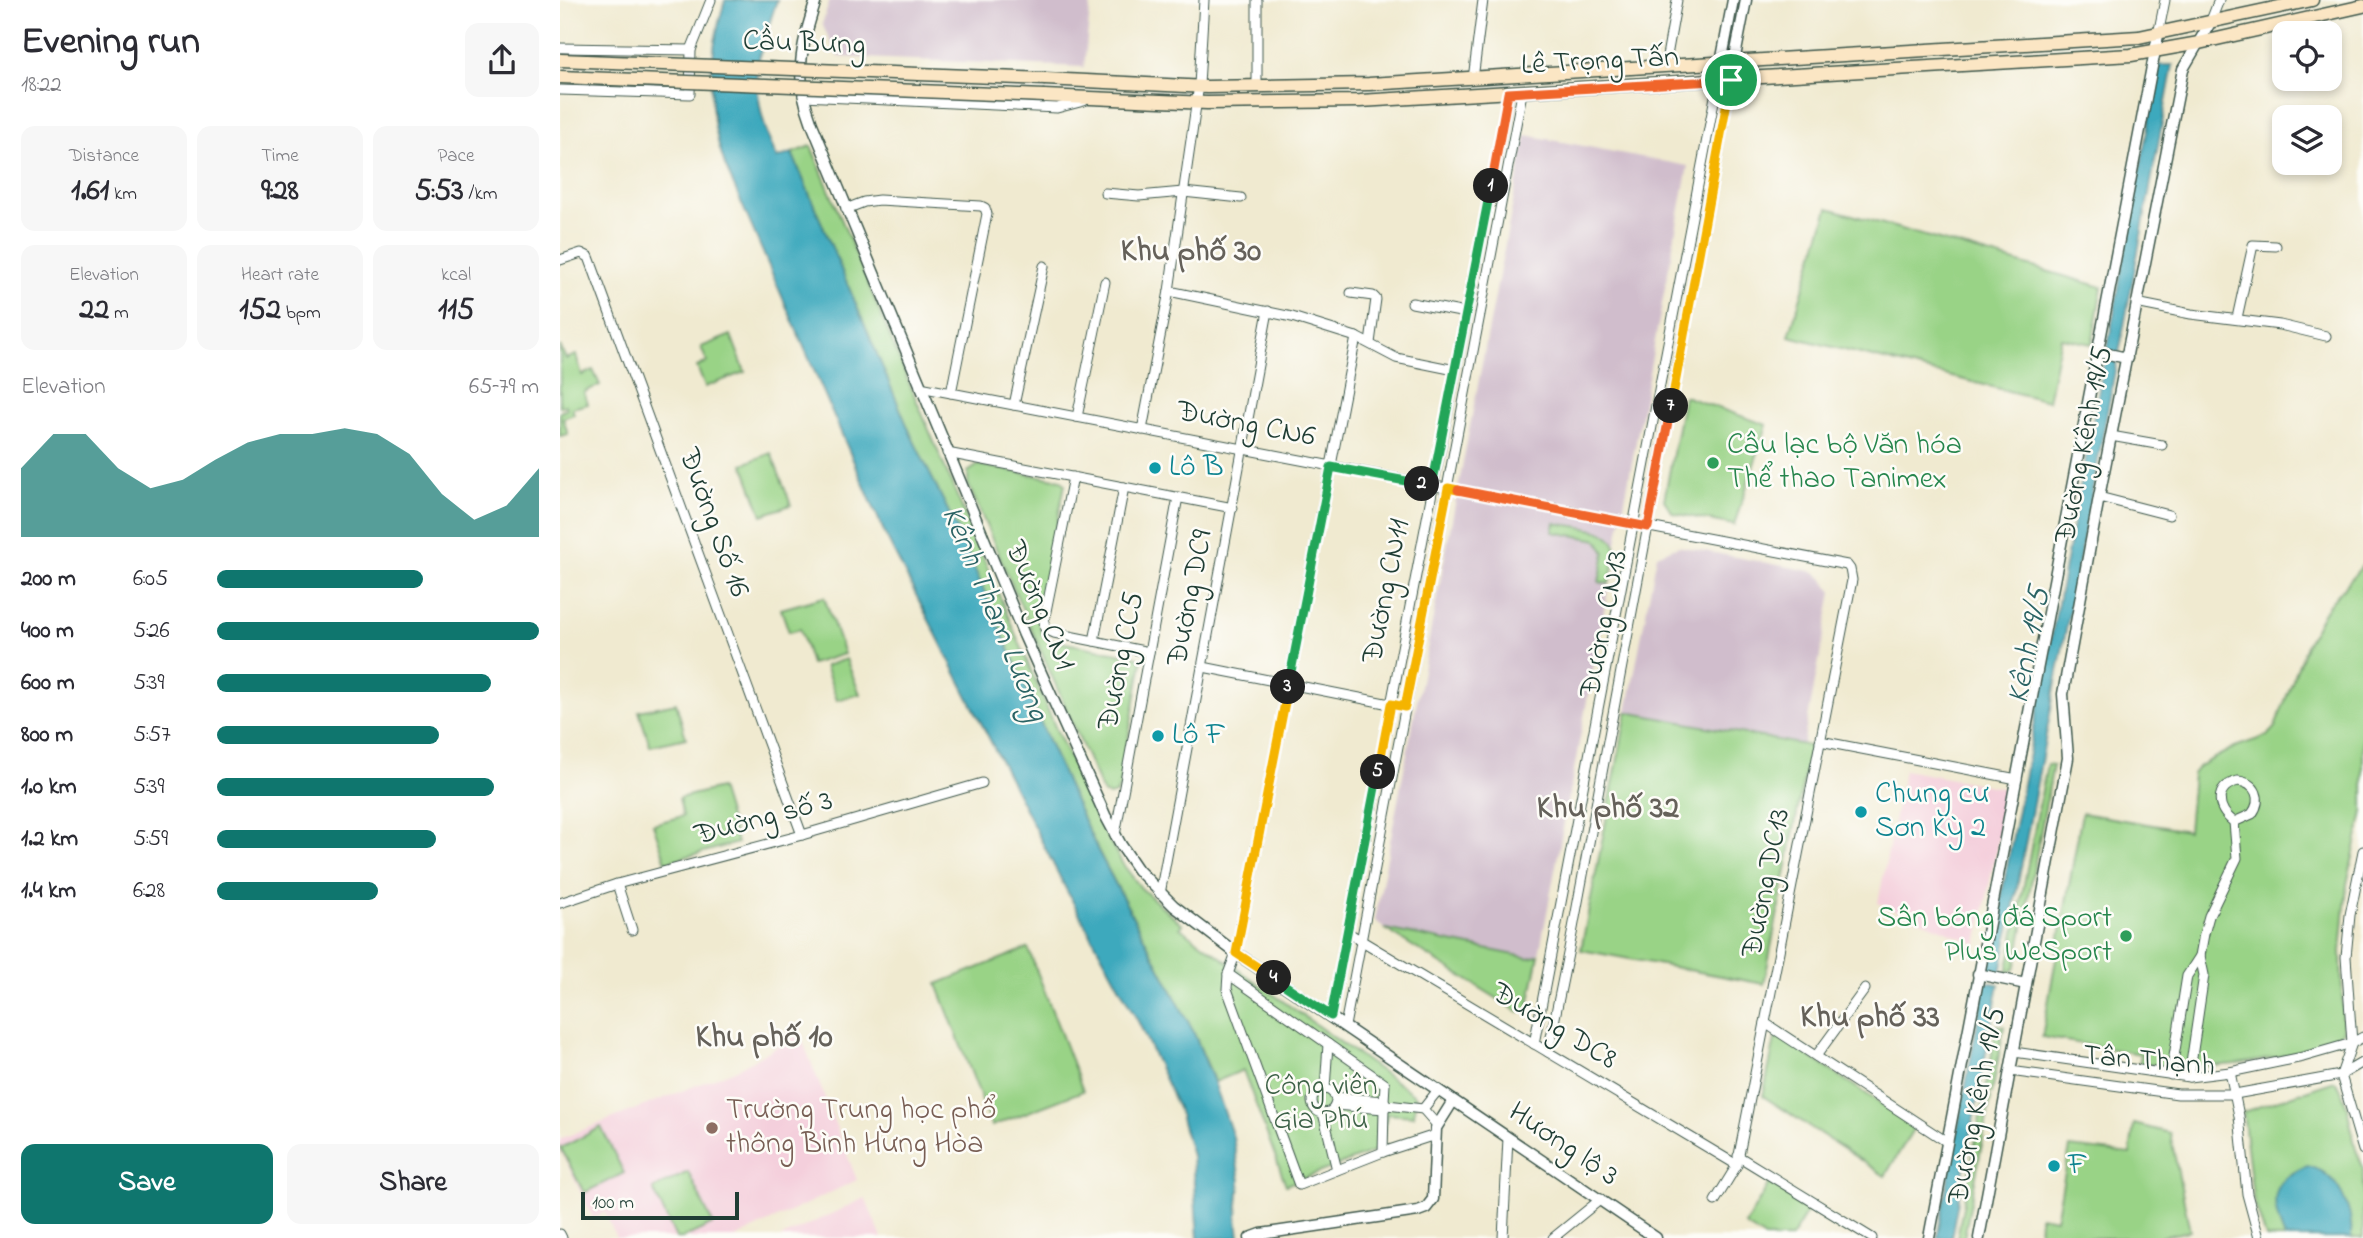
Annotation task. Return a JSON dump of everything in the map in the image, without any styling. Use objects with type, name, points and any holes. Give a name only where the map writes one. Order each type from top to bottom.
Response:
[{"type":"main road","name":"Lê Trọng Tấn","points":[[1045,79],[1146,85],[1256,87],[1473,79],[2158,35],[2312,0]]},
{"type":"main road","name":"Lê Trọng Tấn","points":[[1044,96],[1195,103],[1360,101],[1725,81],[2155,52],[2363,6]]},
{"type":"main road","name":"Cầu Bưng","points":[[560,60],[1045,79]]},
{"type":"main road","points":[[1725,81],[1728,63]]},
{"type":"main road","name":"Cầu Bưng","points":[[560,77],[1044,96]]},
{"type":"street","points":[[560,90],[690,94],[691,50],[711,0]]},
{"type":"street","name":"Đường CN1","points":[[816,0],[800,59],[803,96],[811,124],[1034,658],[1115,835],[1138,870],[1160,894],[1236,953],[1440,1092]]},
{"type":"street","points":[[1142,430],[1169,291],[1199,85],[1204,0]]},
{"type":"street","points":[[1256,0],[1256,87]]},
{"type":"street","points":[[1473,79],[1483,0]]},
{"type":"street","points":[[1665,66],[1677,0]]},
{"type":"street","points":[[1728,63],[1733,0]]},
{"type":"street","points":[[1728,63],[1746,0]]},
{"type":"street","points":[[2158,35],[2165,0]]},
{"type":"street","name":"Đường Kênh 19/5","points":[[1979,1238],[2068,758],[2063,694],[2111,436],[2122,357],[2136,303],[2183,69],[2210,23],[2219,0]]},
{"type":"street","name":"Đường Kênh 19/5","points":[[1929,1238],[2102,353],[2158,35]]},
{"type":"street","points":[[560,48],[691,50]]},
{"type":"street","name":"Đường CN13","points":[[1534,1044],[1684,261],[1725,81]]},
{"type":"street","name":"Đường CN13","points":[[1548,1052],[1697,263],[1725,81]]},
{"type":"street","name":"Đường CN11","points":[[1331,1016],[1466,313],[1515,93]]},
{"type":"street","name":"Đường CN11","points":[[1345,1026],[1448,488],[1515,93]]},
{"type":"street","points":[[803,96],[1057,108],[1092,99]]},
{"type":"street","points":[[1105,193],[1139,196],[1183,192],[1241,198]]},
{"type":"street","points":[[846,209],[879,200],[985,208],[987,214],[951,393]]},
{"type":"street","points":[[2237,318],[2253,245],[2276,246]]},
{"type":"street","name":"Đường Số 16","points":[[560,260],[581,253],[589,257],[802,835]]},
{"type":"street","points":[[1684,261],[1697,263]]},
{"type":"street","points":[[1014,405],[1044,266]]},
{"type":"street","points":[[1077,417],[1105,282]]},
{"type":"street","points":[[1169,291],[1268,311],[1356,337],[1396,358],[1455,370]]},
{"type":"street","points":[[1351,293],[1373,296],[1376,299],[1370,343]]},
{"type":"street","points":[[1412,303],[1466,313]]},
{"type":"street","points":[[2136,303],[2191,314],[2280,325],[2326,336]]},
{"type":"street","name":"Đường DC9","points":[[1160,894],[1268,311]]},
{"type":"street","points":[[1356,337],[1236,953],[1228,974],[1228,998],[1299,1185],[1436,1130]]},
{"type":"street","points":[[2102,353],[2122,357]]},
{"type":"street","name":"Đường CN6","points":[[920,387],[1842,563],[1850,569]]},
{"type":"street","points":[[2111,436],[2162,445]]},
{"type":"street","points":[[947,453],[1233,508]]},
{"type":"street","points":[[1073,477],[1045,629],[1149,652]]},
{"type":"street","points":[[1094,641],[1124,487]]},
{"type":"street","name":"Đường CC5","points":[[1115,835],[1178,497]]},
{"type":"street","points":[[2099,497],[2169,515]]},
{"type":"street","name":"Đường DC13","points":[[1715,1200],[1738,1161],[1852,580],[1850,569]]},
{"type":"street","points":[[1203,667],[1405,707]]},
{"type":"street","points":[[1820,741],[2017,779]]},
{"type":"street","points":[[2171,1075],[2187,976],[2200,956],[2210,916],[2237,858],[2234,822],[2221,808],[2220,797],[2225,786],[2244,782],[2255,790],[2258,802],[2252,814],[2234,822]]},
{"type":"street","name":"Đường số 3","points":[[560,903],[617,884],[802,835],[982,783]]},
{"type":"street","points":[[2363,851],[2350,915],[2346,957],[2352,1043],[2341,1075],[2363,1150]]},
{"type":"street","points":[[617,884],[632,930]]},
{"type":"street","name":"Đường DC8","points":[[1347,932],[1534,1044],[1872,1238]]},
{"type":"street","points":[[2189,1077],[2204,975],[2200,956]]},
{"type":"street","points":[[1228,974],[1385,1084],[1383,1152]]},
{"type":"street","points":[[1982,975],[2026,984]]},
{"type":"street","points":[[1816,1056],[1865,989]]},
{"type":"street","points":[[1765,1023],[1947,1142]]},
{"type":"street","name":"Tân Thạnh","points":[[2014,1052],[2189,1077],[2230,1072],[2303,1057],[2352,1043],[2363,1037]]},
{"type":"street","points":[[1325,1089],[1328,1044]]},
{"type":"street","name":"Tân Thạnh","points":[[2010,1071],[2178,1094],[2235,1094],[2341,1075],[2363,1062]]},
{"type":"street","points":[[2230,1072],[2239,1116],[2247,1194],[2259,1238]]},
{"type":"street","points":[[1325,1089],[1332,1093],[1335,1101],[1330,1112],[1323,1113],[1314,1108],[1312,1099],[1316,1093],[1325,1089]]},
{"type":"street","points":[[1423,1109],[1440,1092]]},
{"type":"street","name":"Hương lộ 3","points":[[1440,1092],[1656,1238]]},
{"type":"street","points":[[1335,1101],[1423,1109]]},
{"type":"street","points":[[1250,1238],[1261,1234],[1424,1209],[1433,1199],[1436,1130],[1453,1101]]},
{"type":"street","points":[[1423,1109],[1436,1130]]},
{"type":"street","points":[[1323,1113],[1338,1170]]},
{"type":"street","points":[[1503,1238],[1507,1138]]},
{"type":"street","points":[[1553,1238],[1601,1199]]},
{"type":"shaded area","points":[[830,0],[1091,0],[1084,67],[838,57],[822,24]]},
{"type":"shaded area","points":[[1526,135],[1688,166],[1539,955],[1530,958],[1385,929],[1375,920]]},
{"type":"shaded area","points":[[1678,546],[1815,572],[1826,582],[1832,592],[1803,745],[1627,712],[1657,555]]},
{"type":"shaded area","points":[[1904,770],[2002,788],[2007,798],[1977,944],[1878,903]]},
{"type":"shaded area","name":"Trường Trung học phổ thông Bình Hưng Hòa","points":[[800,1034],[857,1180],[735,1238],[616,1238],[605,1212],[593,1218],[560,1149],[560,1139],[735,1070]]},
{"type":"shaded area","points":[[865,1198],[882,1238],[780,1238]]},
{"type":"green space","name":"Công viên Gia Phú","points":[[811,146],[1056,729],[1102,828],[1122,863],[1141,888],[1182,924],[1180,928],[1416,1096],[1414,1116],[1387,1114],[1381,1149],[1286,1185],[1243,1070],[1215,1082],[1193,1031],[1098,850],[1066,782],[960,535],[912,437],[792,153]]},
{"type":"green space","points":[[1828,208],[2102,287],[2092,344],[2061,338],[2048,401],[1789,336]]},
{"type":"green space","points":[[731,335],[745,372],[705,387],[697,367],[707,362],[701,347]]},
{"type":"green space","points":[[560,346],[566,359],[576,355],[582,375],[593,370],[600,385],[584,392],[588,404],[572,408],[574,414],[563,418],[568,434],[560,436],[560,412],[567,409],[566,405],[560,407]]},
{"type":"green space","name":"Câu lạc bộ Văn hóa Thể thao Tanimex","points":[[1684,396],[1767,425],[1734,525],[1673,513],[1664,500]]},
{"type":"green space","points":[[771,453],[791,505],[762,515],[743,464]]},
{"type":"green space","points":[[978,465],[1061,480],[1065,484],[1038,620],[1042,634],[1050,640],[1138,657],[1142,662],[1116,794],[1109,796],[1103,793],[968,484],[968,472]]},
{"type":"green space","points":[[1555,523],[1599,531],[1612,539],[1616,554],[1609,584],[1599,582],[1605,553],[1598,540],[1553,532]]},
{"type":"green space","points":[[2363,565],[2363,812],[2347,884],[2341,951],[2343,1032],[2321,1043],[2271,1059],[2190,1066],[2139,1064],[2141,1054],[2042,1037],[2082,813],[2188,831],[2193,774],[2199,766],[2235,747],[2267,736],[2275,727],[2307,643],[2327,607]]},
{"type":"green space","points":[[824,597],[844,654],[811,664],[800,629],[789,632],[781,609]]},
{"type":"green space","points":[[846,659],[860,694],[837,700],[825,666]]},
{"type":"green space","points":[[676,703],[686,738],[650,746],[639,711]]},
{"type":"green space","points":[[1627,712],[1810,746],[1764,984],[1581,950]]},
{"type":"green space","points":[[2047,764],[2053,765],[2016,965],[2007,973]]},
{"type":"green space","points":[[720,788],[737,843],[666,862],[653,824],[683,816],[679,798]]},
{"type":"green space","points":[[1385,929],[1530,958],[1539,955],[1528,1010],[1519,1012]]},
{"type":"green space","points":[[1028,948],[1083,1091],[992,1126],[937,984]]},
{"type":"green space","points":[[1997,1025],[2004,1026],[1992,1093],[1985,1092]]},
{"type":"green space","points":[[1780,1037],[1915,1126],[1885,1176],[1763,1096],[1775,1039]]},
{"type":"green space","points":[[2335,1081],[2347,1107],[2356,1150],[2363,1167],[2363,1238],[2266,1238],[2253,1198],[2243,1112]]},
{"type":"green space","points":[[1984,1096],[1991,1097],[1964,1238],[1957,1238]]},
{"type":"green space","points":[[2134,1124],[2170,1133],[2190,1231],[2156,1238],[2039,1238],[2040,1216],[2056,1219],[2070,1147],[2130,1154]]},
{"type":"green space","points":[[601,1127],[624,1173],[584,1193],[561,1148]]},
{"type":"green space","points":[[688,1172],[713,1224],[683,1238],[676,1238],[653,1189]]},
{"type":"green space","points":[[1771,1180],[1811,1205],[1791,1238],[1765,1238],[1745,1225]]},
{"type":"water","points":[[725,0],[777,0],[757,74],[762,117],[769,138],[777,158],[792,153],[912,437],[960,535],[1066,782],[1098,851],[1193,1031],[1233,1137],[1240,1181],[1237,1217],[1239,1238],[1198,1238],[1192,1156],[1178,1108],[1139,1023],[1067,891],[886,536],[725,165],[714,124],[711,82],[715,41]]},
{"type":"water","points":[[2159,65],[2173,65],[2119,353],[2107,351]]},
{"type":"water","points":[[2105,358],[2117,360],[2001,973],[1987,971]]},
{"type":"water","points":[[1985,982],[1999,984],[1951,1238],[1937,1238]]},
{"type":"water","points":[[2307,1166],[2318,1169],[2327,1176],[2342,1194],[2350,1216],[2351,1238],[2285,1238],[2277,1214],[2276,1195],[2285,1179]]},
{"type":"place","name":"Câu lạc bộ Văn hóa Thể thao Tanimex","points":[[1713,463]]},
{"type":"place","name":"Lô B","points":[[1155,468]]},
{"type":"place","name":"Lô F","points":[[1158,736]]},
{"type":"place","name":"Chung cư Sơn Kỳ 2","points":[[1861,812]]},
{"type":"place","name":"Sân bóng đá Sport Plus WeSport","points":[[2126,936]]},
{"type":"place","name":"Trường Trung học phổ thông Bình Hưng Hòa","points":[[712,1128]]},
{"type":"place","name":"F","points":[[2054,1166]]},
{"type":"district","name":"Khu phố 30","points":[[1191,252]]},
{"type":"district","name":"Khu phố 32","points":[[1608,809]]},
{"type":"district","name":"Khu phố 33","points":[[1870,1018]]},
{"type":"district","name":"Khu phố 10","points":[[764,1038]]},
{"type":"route","points":[[1731,80],[1648,527],[1448,488],[1405,707],[1391,704],[1331,1016],[1236,953],[1331,467],[1432,486],[1508,93],[1731,80]]},
{"type":"water label","name":"Kênh Tham Lương","points":[[994,614]]},
{"type":"water label","name":"Kênh 19/5","points":[[2030,646]]}]
